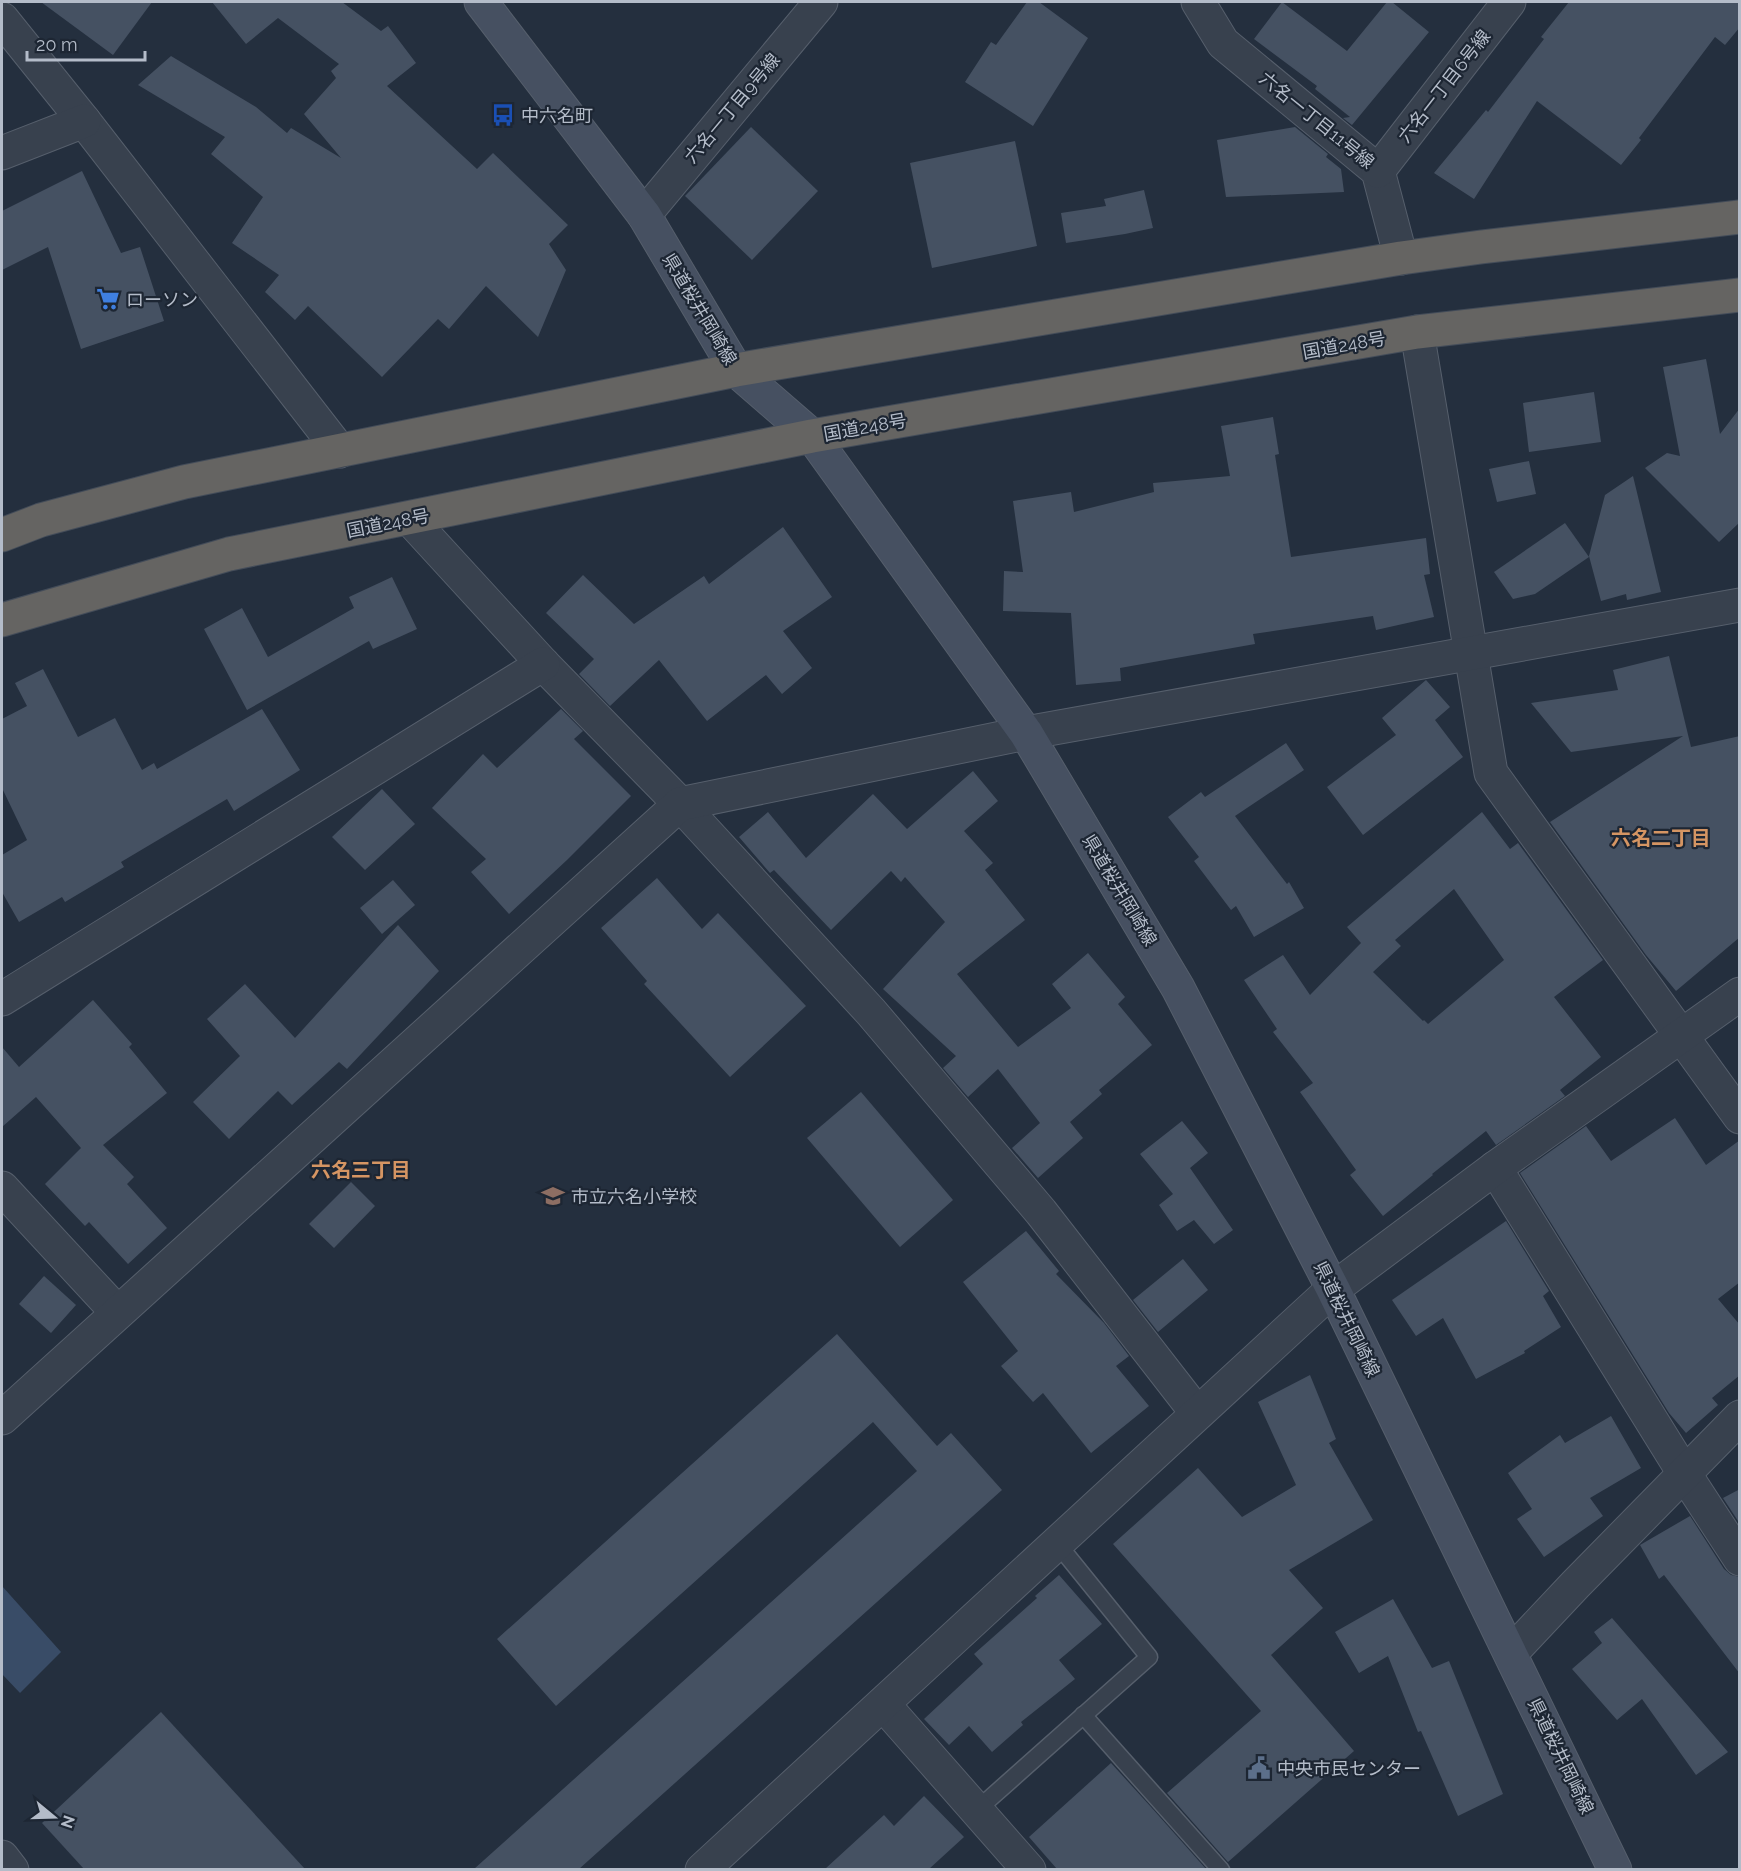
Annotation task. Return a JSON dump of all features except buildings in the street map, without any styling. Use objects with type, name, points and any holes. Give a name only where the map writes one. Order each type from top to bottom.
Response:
[{"type":"highway","points":[[2,535],[41,520],[184,482],[736,370],[1401,258],[1740,217]]},
{"type":"highway","name":"国道248号","points":[[2,620],[229,554],[812,436],[1417,332],[1740,295]]},
{"type":"main road","name":"県道桜井岡崎線","points":[[493,7],[644,215],[736,370],[812,436],[1026,733],[1178,988],[1333,1289],[1616,1869]]},
{"type":"street","name":"六名一丁目9号線","points":[[644,215],[821,2]]},
{"type":"street","name":"六名一丁目11号線","points":[[1198,2],[1223,43],[1378,171],[1401,258]]},
{"type":"street","name":"六名一丁目6号線","points":[[1378,171],[1509,2]]},
{"type":"street","points":[[2,19],[340,451]]},
{"type":"street","points":[[2,153],[84,121]]},
{"type":"street","points":[[1417,332],[1491,773],[1740,1117]]},
{"type":"street","points":[[410,519],[543,664],[680,804],[887,1030],[1041,1212],[1197,1413]]},
{"type":"street","points":[[2,1418],[680,804],[1026,733],[1740,605]]},
{"type":"street","points":[[2,999],[543,664]]},
{"type":"street","points":[[702,1869],[1333,1289],[1495,1168],[1740,994]]},
{"type":"street","points":[[1495,1168],[1740,1559]]},
{"type":"street","points":[[2,1188],[117,1312]]},
{"type":"street","points":[[1511,1653],[1740,1417]]},
{"type":"street","points":[[883,1704],[1029,1869]]},
{"type":"street","points":[[2,1857],[12,1869]]},
{"type":"lane","points":[[978,1809],[1149,1657],[1056,1542]]},
{"type":"lane","points":[[1083,1715],[1221,1869]]},
{"type":"water","points":[[2,1586],[61,1652],[20,1693],[2,1674]]},
{"type":"place","name":"中六名町","points":[[503,115]]},
{"type":"place","name":"ローソン","points":[[108,299]]},
{"type":"place","name":"市立六名小学校","points":[[553,1196]]},
{"type":"place","name":"中央市民センター","points":[[1259,1768]]},
{"type":"district","name":"六名二丁目","points":[[1661,838]]},
{"type":"district","name":"六名三丁目","points":[[361,1170]]}]
